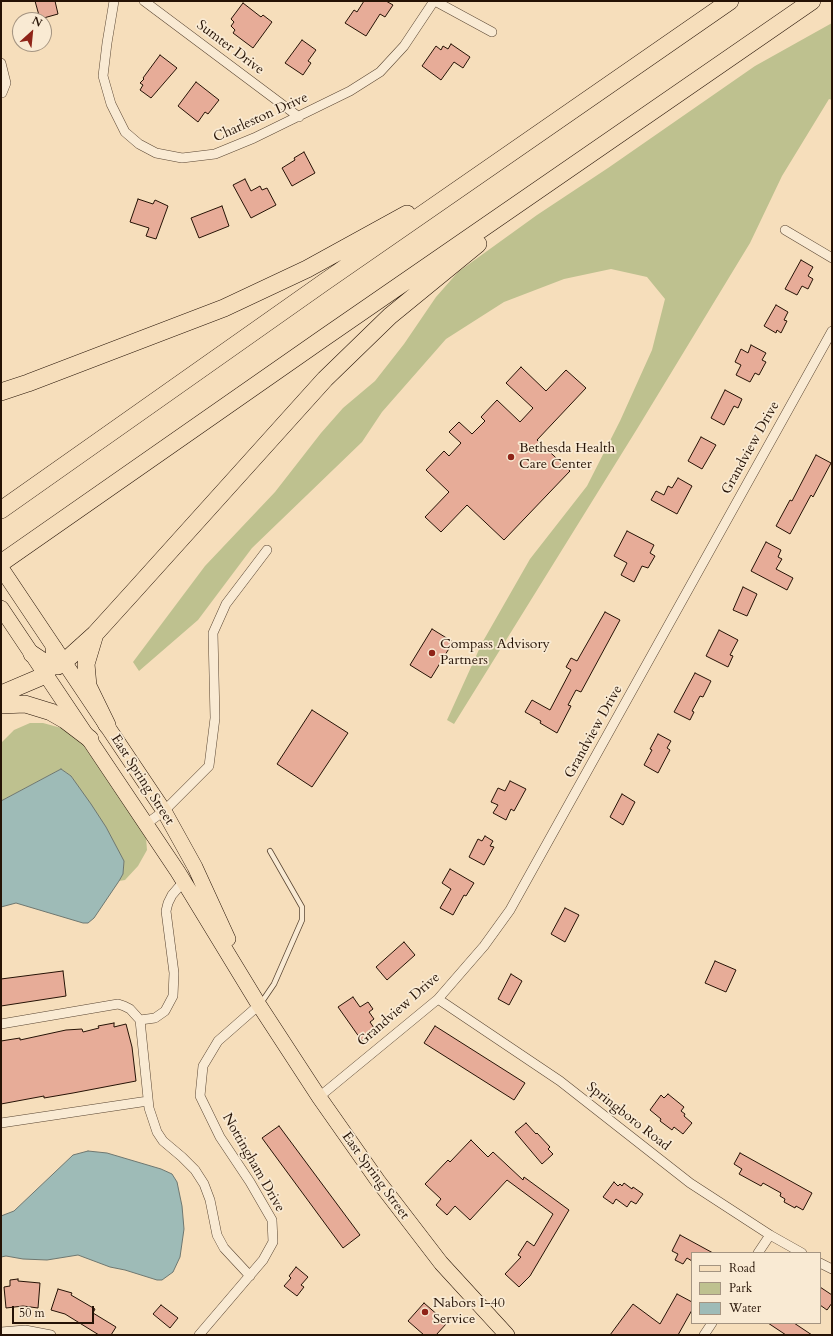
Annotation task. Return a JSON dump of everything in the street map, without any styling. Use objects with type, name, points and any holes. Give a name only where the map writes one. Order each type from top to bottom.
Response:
[{"type":"highway","points":[[6,506],[323,283],[730,1]]},
{"type":"highway","points":[[1,563],[812,1]]},
{"type":"highway","points":[[1,392],[224,308],[307,269],[498,163]]},
{"type":"highway","points":[[1,694],[36,680],[54,662],[95,634],[325,379],[390,316],[565,171]]},
{"type":"highway","points":[[95,634],[86,664],[88,686],[107,725]]},
{"type":"highway","points":[[32,654],[38,659],[54,662]]},
{"type":"highway","points":[[1,705],[25,704],[51,712],[90,738]]},
{"type":"main road","name":"East Spring Street","points":[[1,568],[54,662],[90,738],[184,881],[259,1005],[319,1097],[378,1181],[441,1264],[508,1335]]},
{"type":"main road","points":[[1,608],[32,654]]},
{"type":"main road","name":"East Spring Street","points":[[54,662],[107,725],[164,812],[195,868],[259,1005]]},
{"type":"street","name":"Charleston Drive","points":[[114,1],[103,76],[111,104],[126,132],[139,144],[156,153],[182,158],[215,154],[300,117],[350,91],[380,72],[404,46],[434,1]]},
{"type":"street","name":"Sumter Drive","points":[[144,1],[300,117]]},
{"type":"street","points":[[434,1],[492,32]]},
{"type":"street","points":[[1,63],[6,83],[2,94]]},
{"type":"street","points":[[785,230],[832,258]]},
{"type":"street","name":"Grandview Drive","points":[[319,1097],[438,999],[484,946],[510,910],[832,331]]},
{"type":"street","points":[[146,824],[164,812],[209,766],[215,718],[213,633],[226,604],[267,550]]},
{"type":"street","points":[[140,1020],[154,1018],[164,1011],[173,996],[174,973],[166,911],[172,895],[184,881]]},
{"type":"street","name":"Springboro Road","points":[[438,999],[560,1081],[690,1183],[770,1235],[800,1252]]},
{"type":"street","points":[[1,1024],[118,1004],[130,1009],[140,1020],[148,1101],[152,1120],[157,1132],[164,1141],[195,1170],[204,1184],[210,1200],[218,1235],[224,1248],[250,1276]]},
{"type":"street","name":"Nottingham Drive","points":[[199,1335],[263,1260],[273,1242],[272,1220],[250,1182],[220,1137],[200,1096],[203,1066],[218,1041],[259,1005]]},
{"type":"street","points":[[1,1123],[148,1101]]},
{"type":"street","points":[[759,1252],[770,1235]]},
{"type":"street","points":[[821,1264],[832,1269]]},
{"type":"street","points":[[704,1335],[711,1324]]},
{"type":"street","points":[[1,1332],[25,1330],[51,1335]]},
{"type":"lane","points":[[259,1005],[274,984],[302,920],[302,907],[270,852]]},
{"type":"green space","points":[[832,23],[832,100],[829,99],[782,176],[750,243],[637,429],[454,724],[447,720],[482,643],[530,559],[587,486],[620,421],[652,350],[665,299],[647,277],[611,269],[564,279],[504,302],[446,339],[382,412],[362,442],[252,548],[198,620],[139,671],[133,662],[205,566],[275,492],[321,433],[343,408],[375,381],[404,344],[436,297],[458,272],[537,215],[608,168],[755,66]]},
{"type":"green space","points":[[30,723],[43,723],[65,729],[82,743],[146,837],[147,850],[138,866],[125,880],[119,881],[123,874],[124,862],[106,827],[71,776],[61,769],[1,801],[1,743],[14,730]]},
{"type":"water","points":[[61,769],[71,776],[91,804],[106,827],[124,861],[123,874],[119,881],[94,918],[88,923],[83,923],[16,903],[1,907],[1,801]]},
{"type":"water","points":[[88,1151],[107,1153],[161,1169],[172,1174],[177,1182],[182,1206],[184,1229],[180,1257],[173,1272],[162,1280],[157,1280],[110,1267],[78,1255],[47,1260],[23,1259],[6,1256],[1,1257],[1,1216],[14,1211],[73,1155]]},
{"type":"building","points":[[35,1],[55,1],[58,14],[52,16],[52,12],[38,12]]},
{"type":"building","points":[[364,1],[386,1],[393,5],[385,17],[380,14],[366,36],[345,23],[354,10],[357,12]]},
{"type":"building","points":[[243,3],[261,17],[263,15],[272,22],[253,48],[233,33],[235,30],[231,26],[234,22],[231,19]]},
{"type":"building","points":[[302,40],[316,50],[308,61],[311,63],[303,75],[285,63]]},
{"type":"building","points":[[451,44],[470,57],[463,68],[454,62],[441,80],[422,66],[436,46],[441,50],[443,46],[448,49]]},
{"type":"building","points":[[160,55],[177,68],[151,98],[140,90],[143,85],[140,83]]},
{"type":"building","points":[[196,82],[219,100],[208,114],[205,112],[198,122],[178,106]]},
{"type":"building","points":[[304,152],[315,173],[292,186],[282,168]]},
{"type":"building","points":[[245,179],[251,191],[260,186],[262,190],[267,188],[276,205],[251,218],[233,185]]},
{"type":"building","points":[[138,199],[153,204],[155,200],[168,206],[156,239],[146,236],[149,228],[130,222]]},
{"type":"building","points":[[222,206],[229,226],[199,238],[191,218]]},
{"type":"building","points":[[801,260],[813,267],[808,276],[813,279],[808,289],[802,286],[797,295],[785,289]]},
{"type":"building","points":[[776,305],[788,312],[784,320],[787,321],[781,333],[777,330],[776,333],[764,326]]},
{"type":"building","points":[[751,345],[766,353],[762,360],[766,362],[759,375],[755,373],[750,382],[736,375],[741,365],[735,362],[741,349],[748,353]]},
{"type":"building","name":"Bethesda Health Care Center","points":[[521,367],[546,391],[566,370],[586,388],[537,440],[570,471],[504,540],[467,505],[441,532],[425,517],[449,492],[426,470],[444,451],[449,456],[461,443],[449,432],[459,422],[472,434],[485,421],[481,417],[497,400],[520,422],[533,408],[506,383]]},
{"type":"building","points":[[725,390],[742,399],[738,408],[734,406],[724,425],[711,418]]},
{"type":"building","points":[[701,437],[716,445],[702,469],[688,461]]},
{"type":"building","points":[[816,455],[831,463],[813,497],[811,495],[790,534],[776,526],[790,500],[792,501]]},
{"type":"building","points":[[678,478],[692,486],[677,514],[651,500],[656,491],[664,495],[668,486],[672,488]]},
{"type":"building","points":[[627,531],[654,545],[650,553],[655,556],[648,568],[642,566],[634,582],[621,575],[627,563],[614,556]]},
{"type":"building","points":[[766,542],[781,550],[778,557],[782,559],[776,569],[793,578],[787,590],[751,571]]},
{"type":"building","points":[[743,587],[757,594],[747,616],[733,610]]},
{"type":"building","points":[[605,612],[620,620],[581,692],[576,690],[568,705],[571,706],[557,733],[540,723],[541,721],[525,712],[532,700],[550,710],[571,670],[566,667],[571,658],[577,661]]},
{"type":"building","name":"Compass Advisory Partners","points":[[432,629],[453,642],[431,678],[410,665]]},
{"type":"building","points":[[719,630],[738,640],[730,655],[733,656],[728,667],[706,656]]},
{"type":"building","points":[[695,673],[711,681],[703,697],[700,696],[692,711],[694,712],[690,720],[674,712]]},
{"type":"building","points":[[312,710],[348,733],[312,787],[277,764]]},
{"type":"building","points":[[658,734],[671,741],[667,748],[670,750],[658,773],[644,765]]},
{"type":"building","points":[[510,781],[526,789],[514,811],[511,809],[506,820],[493,813],[498,805],[491,802],[498,788],[505,791]]},
{"type":"building","points":[[622,794],[635,802],[623,825],[610,817]]},
{"type":"building","points":[[485,836],[493,841],[490,846],[494,847],[484,865],[469,857],[478,839],[482,841]]},
{"type":"building","points":[[450,869],[474,883],[466,896],[464,895],[453,915],[440,908],[451,889],[442,883]]},
{"type":"building","points":[[565,908],[579,915],[565,942],[551,934]]},
{"type":"building","points":[[404,942],[415,955],[387,980],[376,967]]},
{"type":"building","points":[[715,961],[736,970],[726,992],[705,983]]},
{"type":"building","points":[[63,971],[66,996],[1,1006],[1,979]]},
{"type":"building","points":[[511,974],[522,981],[509,1005],[498,999]]},
{"type":"building","points":[[353,997],[360,1007],[368,1002],[373,1009],[369,1012],[374,1019],[370,1022],[376,1031],[362,1041],[338,1007]]},
{"type":"building","points":[[114,1023],[114,1027],[126,1024],[132,1047],[136,1081],[44,1098],[44,1096],[1,1104],[1,1041],[20,1038],[20,1040],[66,1030],[82,1029],[83,1032],[99,1028],[98,1026]]},
{"type":"building","points":[[435,1026],[525,1083],[514,1100],[424,1043]]},
{"type":"building","points":[[668,1094],[684,1107],[681,1111],[692,1123],[683,1134],[674,1127],[672,1130],[660,1121],[661,1119],[650,1110],[661,1095],[664,1098]]},
{"type":"building","points":[[526,1123],[550,1147],[548,1149],[553,1154],[542,1164],[515,1132]]},
{"type":"building","points":[[279,1126],[360,1235],[343,1248],[262,1138]]},
{"type":"building","points":[[471,1140],[488,1157],[493,1152],[523,1180],[524,1177],[569,1210],[530,1276],[519,1287],[505,1274],[521,1257],[518,1255],[527,1241],[534,1246],[553,1214],[507,1180],[470,1220],[455,1206],[447,1215],[436,1205],[441,1199],[425,1184],[448,1160],[450,1162]]},
{"type":"building","points":[[740,1153],[812,1193],[803,1210],[796,1206],[795,1208],[784,1202],[785,1199],[780,1196],[781,1193],[763,1183],[761,1186],[739,1174],[742,1169],[734,1164]]},
{"type":"building","points":[[614,1182],[618,1186],[620,1184],[622,1186],[624,1183],[643,1194],[636,1204],[631,1201],[627,1207],[616,1199],[613,1204],[603,1197]]},
{"type":"building","points":[[680,1235],[711,1252],[691,1252],[691,1260],[687,1258],[683,1264],[675,1260],[678,1254],[672,1251]]},
{"type":"building","points":[[296,1267],[308,1277],[301,1285],[304,1287],[297,1296],[284,1286],[291,1278],[289,1276]]},
{"type":"building","points":[[18,1279],[18,1281],[40,1283],[38,1308],[23,1306],[6,1308],[4,1287],[10,1286],[10,1280]]},
{"type":"building","points":[[821,1288],[832,1295],[832,1303],[827,1310],[821,1306]]},
{"type":"building","points":[[58,1289],[72,1293],[71,1295],[95,1309],[93,1313],[116,1327],[111,1335],[99,1335],[65,1314],[51,1310]]},
{"type":"building","points":[[677,1294],[691,1301],[691,1312],[678,1335],[610,1335],[633,1304],[660,1324]]},
{"type":"building","name":"Nabors I-40 Service","points":[[424,1303],[447,1323],[436,1335],[424,1335],[408,1321]]},
{"type":"building","points":[[161,1305],[178,1318],[170,1328],[153,1314]]},
{"type":"building","points":[[770,1324],[796,1324],[812,1335],[786,1335]]},
{"type":"place","name":"Bethesda Health Care Center","points":[[511,457]]},
{"type":"place","name":"Compass Advisory Partners","points":[[432,653]]},
{"type":"place","name":"Nabors I-40 Service","points":[[425,1312]]}]
